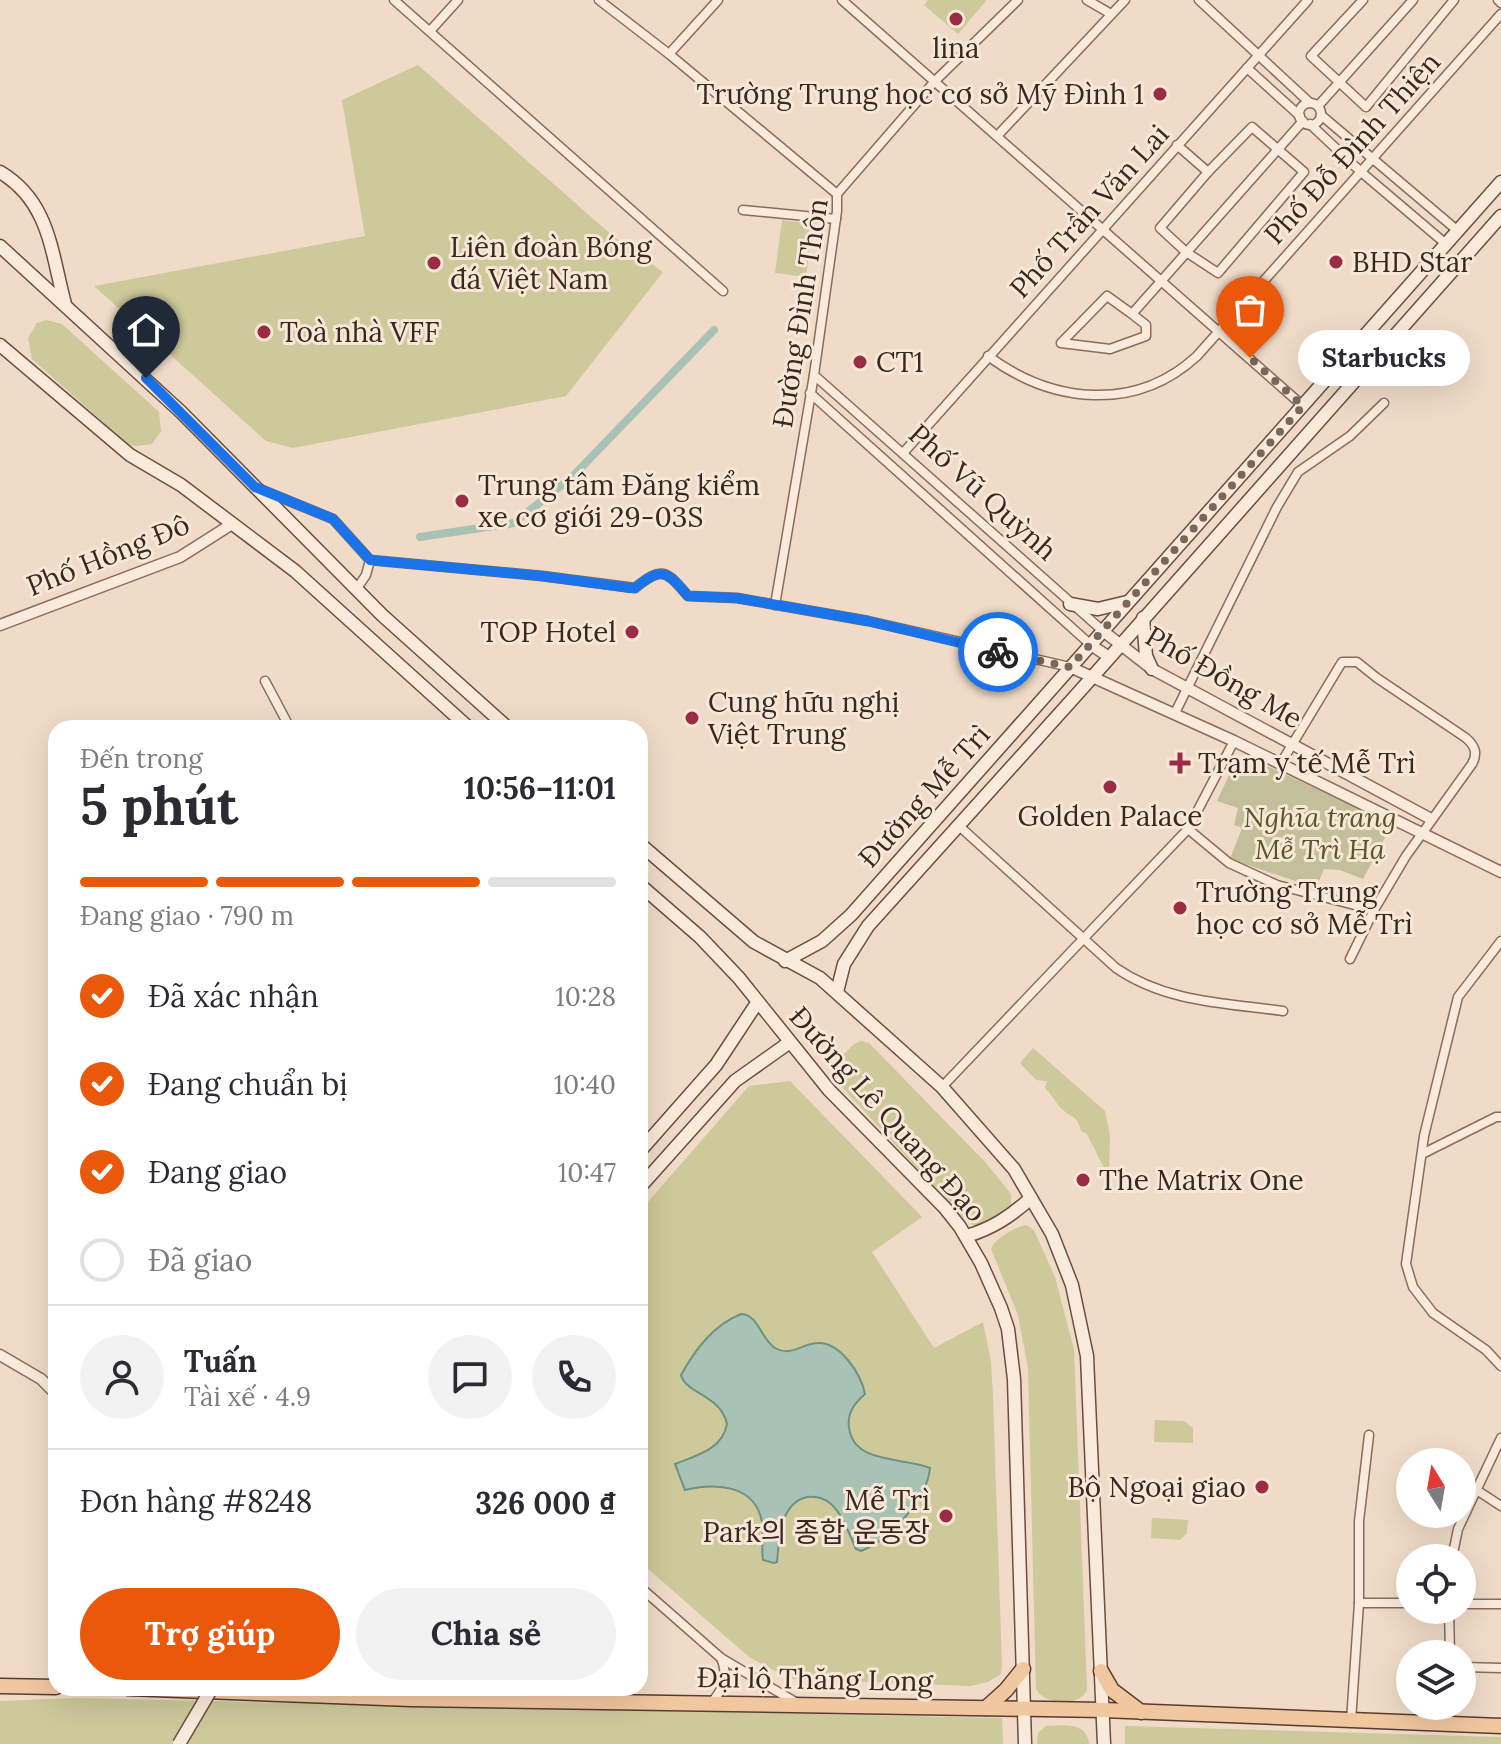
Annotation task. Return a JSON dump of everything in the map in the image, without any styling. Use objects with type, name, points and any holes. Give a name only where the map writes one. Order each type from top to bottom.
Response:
[{"type":"main road","points":[[0,172],[33,200],[46,226],[65,304]]},
{"type":"main road","name":"Đường Mễ Trì","points":[[785,961],[822,941],[851,915],[1501,182]]},
{"type":"main road","name":"Đường Mễ Trì","points":[[837,992],[844,964],[866,927],[1501,216]]},
{"type":"main road","points":[[0,246],[181,412],[356,590],[499,720]]},
{"type":"main road","points":[[3,349],[130,455],[181,485],[295,571],[460,720]]},
{"type":"main road","points":[[1070,604],[1099,609],[1130,601]]},
{"type":"main road","points":[[1143,618],[1146,656],[1152,669]]},
{"type":"main road","name":"Đường Lê Quang Đạo","points":[[648,852],[754,942],[820,978],[942,1087],[1005,1158],[1052,1234],[1072,1285],[1087,1356],[1104,1744]]},
{"type":"main road","name":"Đường Lê Quang Đạo","points":[[648,892],[700,937],[739,978],[829,1090],[945,1208],[967,1236],[1001,1308],[1011,1348],[1016,1419],[1025,1744]]},
{"type":"main road","points":[[851,915],[866,927]]},
{"type":"main road","points":[[648,1142],[716,1065],[757,1003]]},
{"type":"main road","points":[[648,1178],[735,1081],[790,1042]]},
{"type":"main road","points":[[716,1065],[735,1081]]},
{"type":"main road","points":[[967,1236],[989,1230],[1009,1218],[1031,1198]]},
{"type":"main road","points":[[986,1708],[1023,1669]]},
{"type":"main road","points":[[1101,1671],[1112,1690],[1141,1712]]},
{"type":"main road","points":[[0,1686],[48,1687]]},
{"type":"main road","points":[[179,1744],[207,1696]]},
{"type":"main road","name":"Đại lộ Thăng Long","points":[[472,1696],[710,1704],[1103,1710],[1501,1726]]},
{"type":"street","points":[[394,0],[723,291]]},
{"type":"street","points":[[430,31],[458,0]]},
{"type":"street","points":[[599,0],[837,194]]},
{"type":"street","points":[[669,54],[718,0]]},
{"type":"street","points":[[842,0],[1303,406]]},
{"type":"street","name":"Đường Đình Thôn","points":[[775,605],[814,375],[837,194],[935,81],[1018,0]]},
{"type":"street","points":[[1087,0],[1111,14]]},
{"type":"street","points":[[998,135],[1125,0]]},
{"type":"street","name":"Phố Trần Văn Lai","points":[[904,452],[1308,0]]},
{"type":"street","points":[[1363,0],[1311,56],[1366,107],[1454,0]]},
{"type":"street","points":[[1304,120],[1317,122],[1316,108],[1413,0]]},
{"type":"street","points":[[1205,2],[1316,108],[1458,231]]},
{"type":"street","name":"Phố Đỗ Đình Thiện","points":[[988,356],[1017,376],[1043,388],[1073,395],[1119,393],[1145,387],[1177,373],[1197,356],[1501,14]]},
{"type":"street","points":[[1247,68],[1446,244]]},
{"type":"street","points":[[1132,314],[1304,120],[1303,106],[1316,108]]},
{"type":"street","points":[[1252,127],[1304,172],[1218,273],[1186,252],[1160,228],[1208,172],[1252,127]]},
{"type":"street","points":[[1177,145],[1208,172]]},
{"type":"street","points":[[743,210],[836,219]]},
{"type":"street","points":[[1107,296],[1132,314],[1146,325],[1146,336],[1110,349],[1061,343],[1107,296]]},
{"type":"street","name":"Phố Vũ Quỳnh","points":[[814,375],[904,452],[1070,604],[1119,644]]},
{"type":"street","name":"Phố Vũ Quỳnh","points":[[810,393],[1091,645]]},
{"type":"street","points":[[1175,713],[1277,507],[1298,472],[1350,436],[1384,403]]},
{"type":"street","points":[[255,487],[333,519],[370,560],[542,576],[630,588],[660,573],[670,576],[688,596],[718,596],[923,632],[1070,667]]},
{"type":"street","name":"Phố Hồng Đô","points":[[0,625],[180,557],[232,524]]},
{"type":"street","points":[[356,590],[366,575],[370,560]]},
{"type":"street","name":"Phố Đồng Me","points":[[1119,644],[1152,669],[1187,689],[1431,819]]},
{"type":"street","name":"Phố Đồng Me","points":[[1091,645],[1109,657]]},
{"type":"street","points":[[1281,763],[1342,662],[1351,660],[1466,738],[1475,749],[1475,760],[1421,832],[1374,910],[1350,959]]},
{"type":"street","name":"Phố Đồng Me","points":[[1070,667],[1281,763],[1501,872]]},
{"type":"street","points":[[265,681],[286,720]]},
{"type":"street","points":[[942,1087],[1188,829],[1234,741]]},
{"type":"street","points":[[958,825],[1116,968],[1137,982],[1177,997],[1283,1011]]},
{"type":"street","points":[[1188,829],[1229,863],[1277,885],[1374,910]]},
{"type":"street","points":[[1501,941],[1458,997],[1422,1154],[1406,1264],[1413,1287],[1433,1313],[1486,1350],[1501,1366]]},
{"type":"street","points":[[1422,1154],[1501,1117]]},
{"type":"street","points":[[0,1355],[48,1386]]},
{"type":"street","points":[[1351,1721],[1359,1603],[1359,1521],[1369,1435]]},
{"type":"street","points":[[1476,1487],[1501,1438]]},
{"type":"street","points":[[1476,1490],[1501,1506]]},
{"type":"street","points":[[648,1594],[721,1658],[802,1705]]},
{"type":"street","points":[[1359,1603],[1396,1603]]},
{"type":"street","points":[[1476,1604],[1501,1604]]},
{"type":"street","points":[[710,1704],[722,1688],[725,1677],[721,1658]]},
{"type":"street","points":[[1476,1667],[1501,1668]]},
{"type":"street","points":[[1448,1720],[1448,1725]]},
{"type":"shaded area","name":"lina","points":[[928,0],[986,1],[958,34],[924,5]]},
{"type":"shaded area","name":"Liên đoàn Bóng đá Việt Nam","points":[[418,65],[614,237],[663,272],[566,396],[293,448],[266,441],[94,286],[365,236],[342,100]]},
{"type":"shaded area","points":[[782,220],[813,224],[806,277],[775,273]]},
{"type":"shaded area","points":[[46,320],[62,324],[159,412],[161,431],[152,444],[128,444],[32,359],[28,338],[37,323]]},
{"type":"shaded area","points":[[861,1041],[869,1043],[987,1164],[1011,1194],[1011,1208],[984,1224],[975,1226],[966,1221],[833,1077],[832,1066]]},
{"type":"shaded area","points":[[1033,1048],[1105,1111],[1110,1135],[1109,1178],[1087,1134],[1081,1131],[1076,1120],[1061,1108],[1045,1088],[1047,1081],[1036,1080],[1020,1063]]},
{"type":"shaded area","points":[[790,1081],[922,1217],[872,1252],[934,1348],[983,1322],[991,1362],[993,1396],[1002,1666],[1001,1674],[988,1682],[970,1686],[790,1679],[749,1657],[648,1569],[648,1202],[749,1086]]},
{"type":"shaded area","points":[[1026,1225],[1034,1230],[1055,1277],[1074,1349],[1087,1690],[1077,1699],[1062,1702],[1046,1698],[1036,1689],[1028,1368],[1018,1315],[991,1249],[1006,1234]]},
{"type":"shaded area","points":[[741,1314],[756,1322],[775,1348],[791,1351],[817,1343],[834,1347],[854,1369],[865,1394],[855,1404],[849,1417],[853,1439],[860,1448],[882,1458],[930,1468],[914,1505],[895,1528],[872,1546],[861,1551],[856,1549],[835,1508],[823,1499],[807,1497],[791,1506],[786,1514],[777,1562],[763,1560],[762,1522],[751,1500],[743,1493],[721,1487],[685,1490],[675,1464],[714,1446],[727,1424],[718,1407],[689,1387],[681,1375],[706,1339]]},
{"type":"shaded area","points":[[1155,1420],[1184,1421],[1193,1428],[1193,1443],[1154,1442]]},
{"type":"shaded area","points":[[1152,1518],[1188,1520],[1187,1533],[1180,1540],[1151,1538]]},
{"type":"shaded area","points":[[74,1698],[1002,1718],[1003,1744],[0,1744],[0,1701]]},
{"type":"shaded area","points":[[1046,1726],[1079,1728],[1089,1744],[1037,1744],[1038,1733]]},
{"type":"shaded area","points":[[1125,1726],[1501,1737],[1501,1744],[1125,1744]]},
{"type":"green space","name":"Nghĩa trang Mễ Trì Hạ","points":[[1237,758],[1250,758],[1392,824],[1363,879],[1340,870],[1324,869],[1316,888],[1230,859],[1242,828],[1234,825],[1238,808],[1217,801]]},
{"type":"waterway","points":[[420,537],[514,523],[573,476],[714,330]]},
{"type":"way so far","points":[[998,652],[1070,667],[1303,406],[1250,358]]},
{"type":"place","name":"lina","points":[[956,19]]},
{"type":"place","name":"Trường Trung học cơ sở Mỹ Đình 1","points":[[1160,94]]},
{"type":"place","name":"BHD Star","points":[[1336,262]]},
{"type":"place","name":"Liên đoàn Bóng đá Việt Nam","points":[[434,263]]},
{"type":"place","name":"Toà nhà VFF","points":[[264,332]]},
{"type":"place","name":"Starbucks","points":[[1250,358]]},
{"type":"place","name":"CT1","points":[[860,362]]},
{"type":"place","name":"Trung tâm Đăng kiểm xe cơ giới 29-03S","points":[[462,501]]},
{"type":"place","name":"TOP Hotel","points":[[632,632]]},
{"type":"place","name":"Cung hữu nghị Việt Trung","points":[[692,718]]},
{"type":"place","name":"Trạm y tế Mễ Trì","points":[[1180,763]]},
{"type":"place","name":"Golden Palace","points":[[1110,787]]},
{"type":"place","name":"Trường Trung học cơ sở Mễ Trì","points":[[1180,908]]},
{"type":"place","name":"The Matrix One","points":[[1083,1180]]},
{"type":"place","name":"Bộ Ngoại giao","points":[[1262,1487]]},
{"type":"place","name":"Mễ Trì Park의 종합 운동장","points":[[946,1516]]},
{"type":"route","points":[[146,378],[255,487],[333,519],[370,560],[542,576],[630,588],[660,573],[670,576],[688,596],[737,598],[868,621],[998,652]]}]
